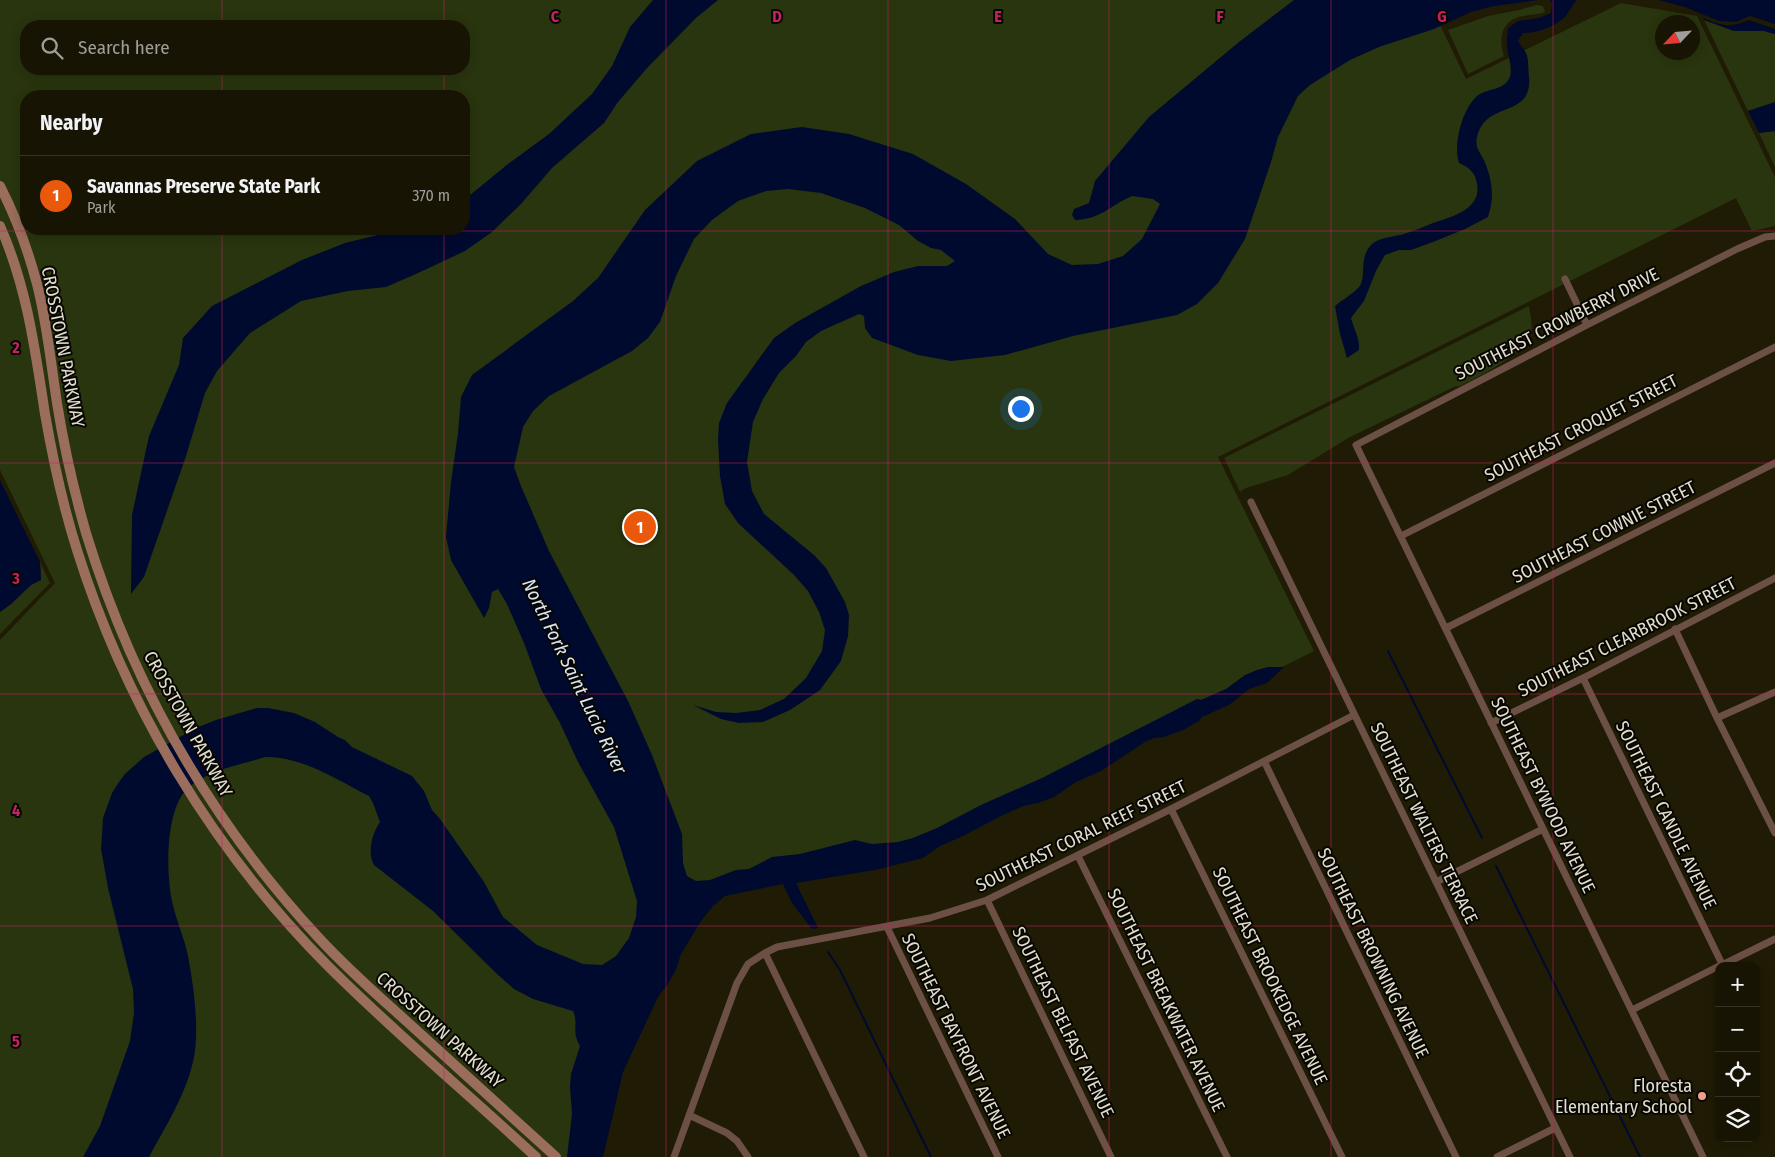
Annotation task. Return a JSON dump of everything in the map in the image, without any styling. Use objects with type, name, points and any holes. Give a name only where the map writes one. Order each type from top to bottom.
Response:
[{"type":"main road","name":"CROSSTOWN PARKWAY","points":[[0,186],[20,232]]},
{"type":"main road","name":"CROSSTOWN PARKWAY","points":[[0,226],[25,295],[32,326],[54,462],[80,557],[110,642],[140,706],[169,758],[194,800],[240,866],[308,946],[375,1012],[536,1157]]},
{"type":"main road","name":"CROSSTOWN PARKWAY","points":[[21,235],[37,286],[68,463],[92,552],[106,593],[132,657],[174,741],[205,793],[232,833],[273,886],[320,939],[370,988],[556,1157]]},
{"type":"street","name":"SOUTHEAST CROWBERRY DRIVE","points":[[1356,446],[1587,325],[1738,249],[1765,237],[1775,236]]},
{"type":"street","points":[[1565,279],[1587,325]]},
{"type":"street","name":"SOUTHEAST CROQUET STREET","points":[[1401,536],[1775,346]]},
{"type":"street","name":"SOUTHEAST BYWOOD AVENUE","points":[[1356,446],[1703,1157]]},
{"type":"street","name":"SOUTHEAST COWNIE STREET","points":[[1446,628],[1775,463]]},
{"type":"street","name":"SOUTHEAST WALTERS TERRACE","points":[[1251,502],[1570,1157]]},
{"type":"street","name":"SOUTHEAST CLEARBROOK STREET","points":[[1492,723],[1775,578]]},
{"type":"street","points":[[1675,629],[1717,718],[1775,832]]},
{"type":"street","name":"SOUTHEAST CANDLE AVENUE","points":[[1583,678],[1719,962]]},
{"type":"street","points":[[1717,718],[1775,692]]},
{"type":"street","name":"SOUTHEAST CORAL REEF STREET","points":[[674,1157],[737,983],[748,964],[764,953],[777,947],[930,918],[987,900],[1078,856],[1354,715]]},
{"type":"street","name":"SOUTHEAST BROWNING AVENUE","points":[[1264,762],[1456,1157]]},
{"type":"street","name":"SOUTHEAST BROOKEDGE AVENUE","points":[[1171,809],[1342,1157]]},
{"type":"street","points":[[1436,882],[1543,829]]},
{"type":"street","name":"SOUTHEAST BREAKWATER AVENUE","points":[[1078,856],[1227,1157]]},
{"type":"street","name":"SOUTHEAST BELFAST AVENUE","points":[[987,900],[1111,1157]]},
{"type":"street","name":"SOUTHEAST BAYFRONT AVENUE","points":[[887,927],[998,1157]]},
{"type":"street","points":[[1726,962],[1775,939]]},
{"type":"street","points":[[764,953],[864,1157]]},
{"type":"street","points":[[1632,1010],[1715,968]]},
{"type":"street","points":[[689,1115],[727,1133],[737,1141],[748,1157]]},
{"type":"street","points":[[1497,1157],[1555,1128]]},
{"type":"green space","points":[[0,0],[1428,0],[1466,79],[1621,3],[1691,15],[1655,15],[1655,60],[1700,60],[1700,22],[1775,177],[1775,226],[1752,231],[1736,198],[1218,457],[1314,651],[953,832],[679,895],[584,1157],[0,1157],[0,640],[55,583],[0,470]]},
{"type":"green space","points":[[1537,5],[1543,6],[1545,12],[1519,17],[1507,24],[1501,39],[1504,56],[1468,74],[1448,30],[1488,16]]},
{"type":"green space","points":[[1704,20],[1734,31],[1764,31],[1775,34],[1775,102],[1748,111]]},
{"type":"green space","points":[[1775,131],[1775,167],[1759,133]]},
{"type":"green space","points":[[1529,306],[1531,333],[1527,341],[1511,357],[1458,387],[1456,386],[1350,437],[1288,475],[1246,488],[1240,492],[1224,458]]},
{"type":"green space","points":[[40,562],[50,583],[0,634],[0,612],[31,585],[40,580]]},
{"type":"water","points":[[653,0],[718,0],[696,18],[648,67],[618,102],[604,123],[552,168],[521,204],[492,232],[465,251],[386,287],[348,291],[301,301],[250,333],[217,371],[205,393],[186,456],[144,577],[131,594],[132,515],[149,436],[179,365],[183,338],[212,306],[302,260],[345,243],[378,235],[470,235],[470,195],[549,134],[592,94],[612,66],[630,27]]},
{"type":"water","name":"North Fork Saint Lucie River","points":[[1294,0],[1538,0],[1494,6],[1471,12],[1434,29],[1379,47],[1350,60],[1310,85],[1298,96],[1278,137],[1245,239],[1218,283],[1197,304],[1177,315],[1073,336],[1005,355],[951,361],[918,355],[872,338],[865,328],[864,316],[859,314],[821,331],[806,342],[796,356],[779,373],[763,399],[753,422],[747,462],[752,491],[764,514],[814,555],[826,568],[845,602],[849,615],[848,636],[841,661],[820,690],[790,710],[763,722],[739,723],[721,719],[693,705],[716,712],[736,713],[760,710],[784,699],[806,678],[822,651],[825,630],[819,612],[808,591],[794,575],[738,523],[725,504],[720,476],[719,423],[727,403],[774,338],[795,323],[861,286],[894,272],[918,266],[947,266],[955,261],[941,250],[931,248],[918,241],[899,225],[865,208],[821,193],[788,189],[766,191],[738,201],[712,220],[694,239],[676,276],[660,322],[648,338],[632,351],[549,396],[533,411],[523,427],[514,467],[549,551],[629,703],[652,755],[682,834],[683,863],[687,876],[696,881],[710,880],[736,870],[749,869],[772,857],[800,854],[855,840],[872,844],[898,842],[913,838],[1042,778],[1197,699],[1201,700],[1226,689],[1245,675],[1268,667],[1284,667],[1267,683],[1249,689],[1229,705],[1202,717],[1199,721],[1183,730],[1145,742],[1101,771],[1076,782],[1054,797],[1023,806],[1003,815],[940,846],[923,858],[875,870],[796,883],[818,928],[812,929],[792,903],[783,884],[725,896],[713,906],[701,921],[681,954],[668,984],[658,997],[623,1072],[603,1157],[567,1157],[572,1114],[571,1074],[580,1046],[575,1032],[575,1016],[573,1011],[533,999],[514,989],[433,911],[374,865],[371,855],[371,843],[380,822],[369,796],[332,776],[292,760],[265,757],[215,772],[196,782],[180,798],[171,826],[169,842],[170,889],[188,956],[195,1007],[195,1054],[186,1085],[180,1100],[149,1157],[83,1157],[100,1126],[130,1041],[134,1013],[133,989],[108,888],[101,849],[103,818],[112,793],[125,774],[144,757],[196,728],[257,708],[294,713],[315,722],[345,740],[352,747],[412,776],[424,791],[432,810],[484,882],[503,917],[537,945],[583,964],[602,965],[616,956],[629,938],[636,917],[637,901],[614,827],[541,689],[524,643],[507,604],[498,589],[492,592],[489,608],[484,618],[451,560],[446,537],[451,482],[461,397],[472,375],[573,301],[598,278],[645,210],[697,161],[751,134],[802,127],[849,134],[913,154],[966,184],[1015,219],[1048,254],[1072,265],[1098,264],[1123,256],[1142,239],[1160,204],[1153,199],[1132,196],[1099,215],[1075,220],[1072,215],[1074,209],[1089,203],[1095,181],[1149,117],[1239,42]]},
{"type":"water","points":[[1550,0],[1577,0],[1565,17],[1556,24],[1540,31],[1523,33],[1518,41],[1528,58],[1528,90],[1524,99],[1517,105],[1489,118],[1482,125],[1477,137],[1477,145],[1485,161],[1491,185],[1492,198],[1488,217],[1433,242],[1411,250],[1399,250],[1385,255],[1376,271],[1364,301],[1351,318],[1358,338],[1359,350],[1347,358],[1335,306],[1359,287],[1365,255],[1372,244],[1456,215],[1464,211],[1475,200],[1477,184],[1475,176],[1469,169],[1459,163],[1457,156],[1458,138],[1463,119],[1476,97],[1484,92],[1503,86],[1509,79],[1511,66],[1507,48],[1508,28],[1518,21],[1539,18],[1551,13],[1552,3]]},
{"type":"water","points":[[1659,0],[1775,0],[1775,24],[1750,16],[1736,22],[1719,21],[1685,7]]},
{"type":"water","points":[[1703,18],[1726,25],[1749,20],[1775,29],[1775,34],[1764,31],[1734,31]]},
{"type":"water","points":[[1775,102],[1775,131],[1759,133],[1748,111]]},
{"type":"water","points":[[0,480],[40,562],[41,580],[31,585],[0,612]]},
{"type":"waterway","points":[[1388,651],[1482,838]]},
{"type":"waterway","points":[[1496,866],[1640,1157]]},
{"type":"waterway","points":[[828,952],[840,970],[931,1157]]},
{"type":"place","name":"Savannas Preserve State Park","points":[[640,527]]},
{"type":"place","name":"Floresta Elementary School","points":[[1702,1096]]}]
